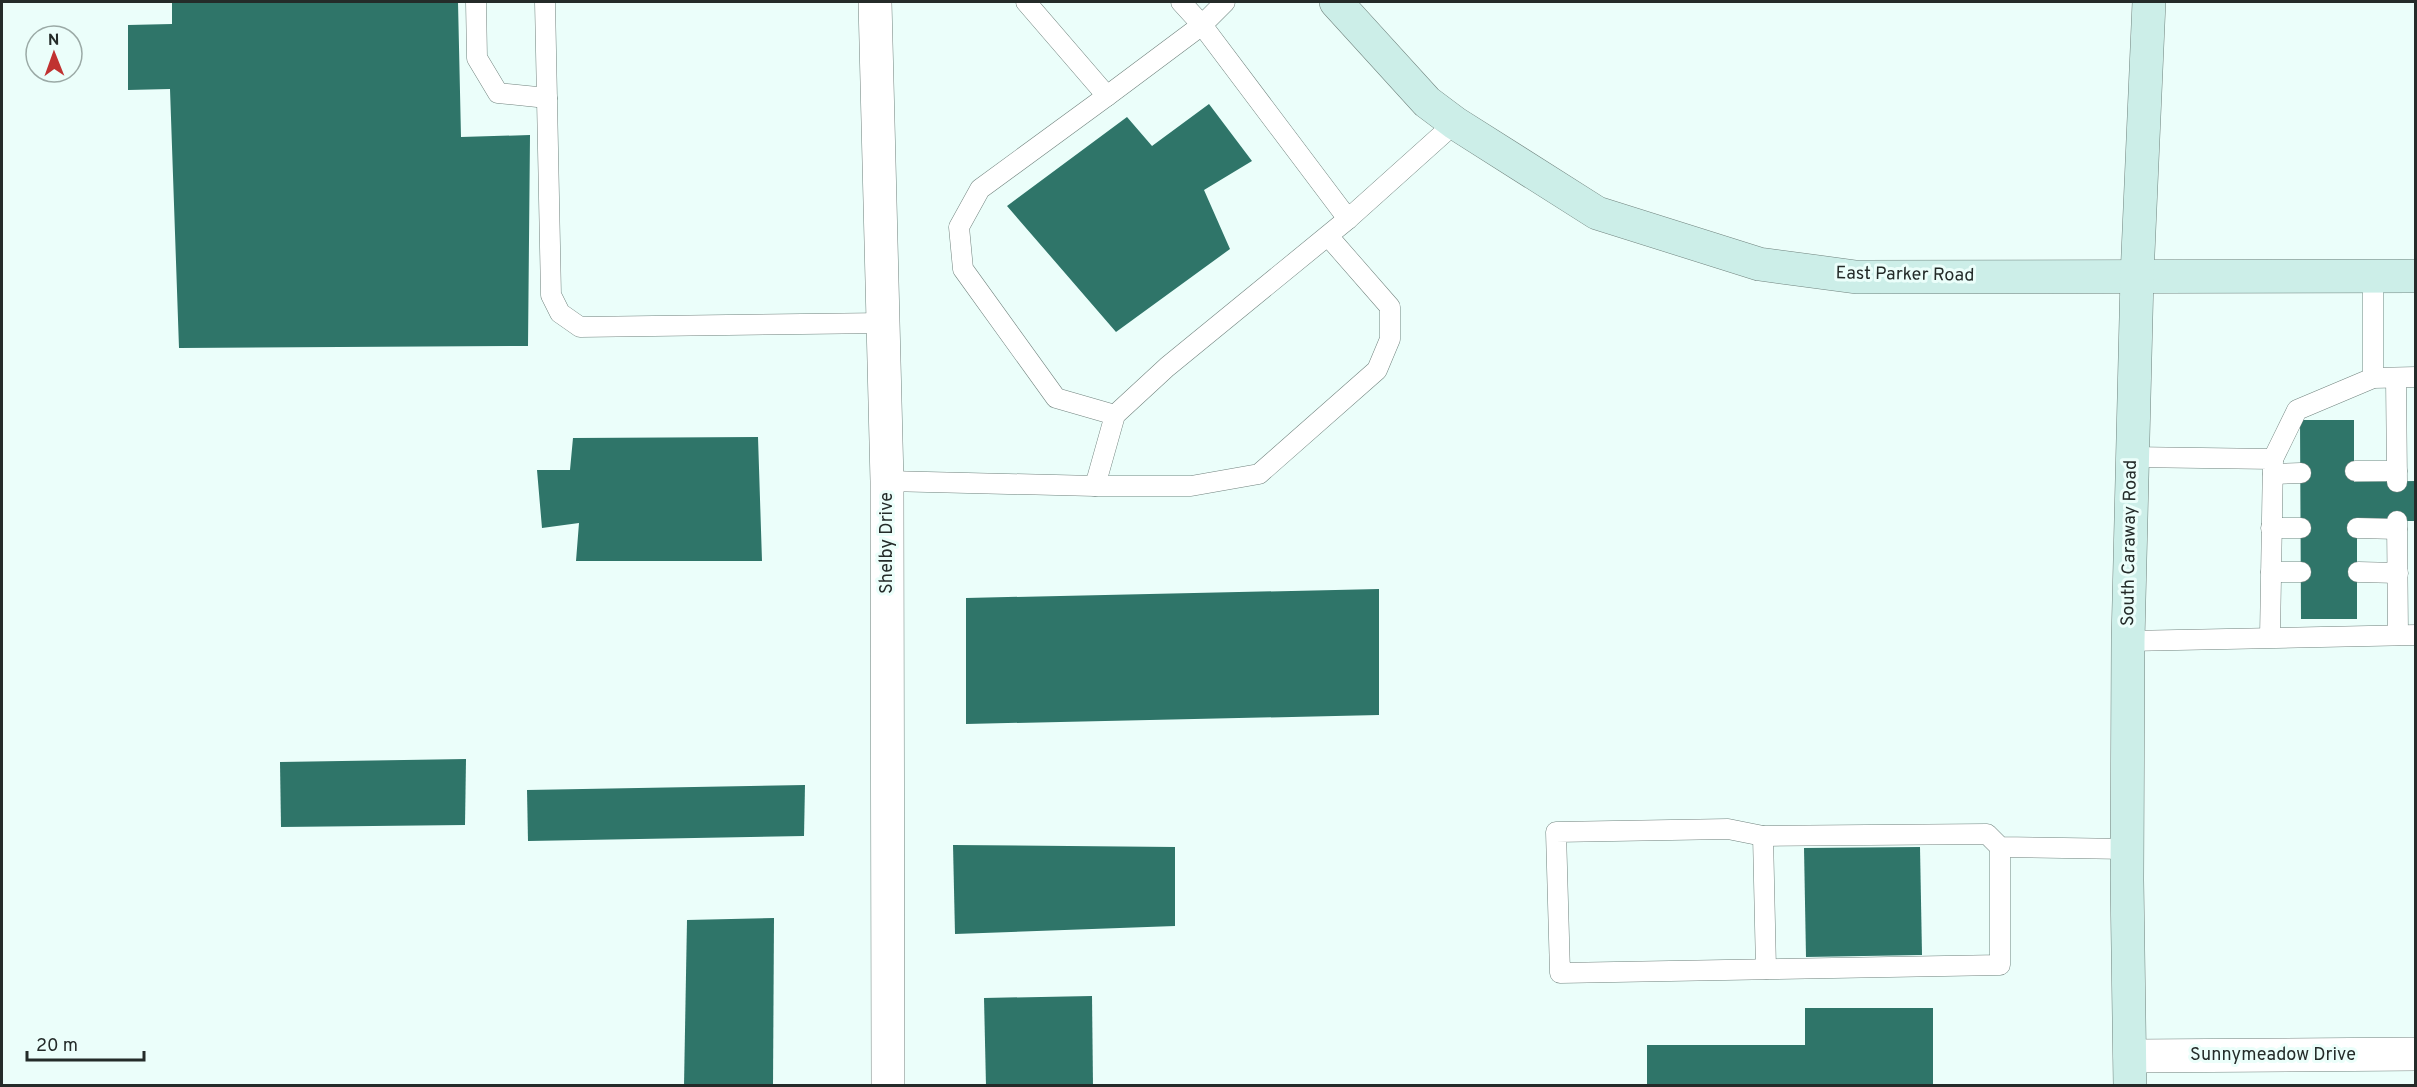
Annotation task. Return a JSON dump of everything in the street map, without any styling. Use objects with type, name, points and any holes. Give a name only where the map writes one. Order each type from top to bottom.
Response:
[{"type":"street","name":"Shelby Drive","points":[[874,2],[887,482],[888,1086]]},
{"type":"street","name":"East Parker Road","points":[[1336,2],[1427,102],[1455,123],[1597,213],[1759,264],[1856,277],[2415,276]]},
{"type":"street","name":"South Caraway Road","points":[[2130,1071],[2127,849],[2131,457],[2149,2]]},
{"type":"street","name":"Sunnymeadow Drive","points":[[2130,1071],[2415,1054]]},
{"type":"lane","points":[[476,2],[477,58],[498,93],[547,98]]},
{"type":"lane","points":[[545,2],[551,295],[560,313],[580,327],[883,322]]},
{"type":"lane","points":[[1026,2],[1107,96]]},
{"type":"lane","points":[[1181,2],[1202,25],[1348,219]]},
{"type":"lane","points":[[1115,415],[1056,398],[963,269],[959,227],[980,189],[1202,25],[1225,2]]},
{"type":"lane","points":[[1095,486],[1115,415],[1167,367],[1348,219],[1455,123]]},
{"type":"lane","points":[[887,482],[1191,486],[1259,474],[1377,370],[1390,339],[1390,307],[1328,236]]},
{"type":"lane","points":[[2373,276],[2373,378]]},
{"type":"lane","points":[[2270,637],[2273,467],[2297,410],[2373,378],[2406,377],[2397,476],[2355,471]]},
{"type":"lane","points":[[2131,457],[2273,467],[2301,473]]},
{"type":"lane","points":[[2128,641],[2407,635],[2398,573],[2397,525],[2357,528]]},
{"type":"lane","points":[[2271,528],[2301,528]]},
{"type":"lane","points":[[2271,572],[2301,572]]},
{"type":"lane","points":[[2358,572],[2398,573]]},
{"type":"lane","points":[[1728,829],[1763,836],[1988,834],[2000,847],[2000,965],[1560,973],[1556,832],[1728,829]]},
{"type":"lane","points":[[1763,836],[1766,969]]},
{"type":"lane","points":[[2000,847],[2127,849]]},
{"type":"building","points":[[172,2],[458,2],[461,137],[530,135],[528,346],[179,348],[170,89],[128,90],[128,25],[172,24]]},
{"type":"building","points":[[1209,104],[1252,161],[1204,190],[1230,249],[1116,332],[1007,206],[1127,117],[1152,146]]},
{"type":"building","points":[[2300,420],[2354,420],[2354,482],[2416,481],[2416,521],[2357,521],[2357,619],[2301,619]]},
{"type":"building","points":[[758,437],[762,561],[576,561],[579,523],[542,528],[537,470],[570,470],[573,438]]},
{"type":"building","points":[[1379,589],[1379,715],[966,724],[966,598]]},
{"type":"building","points":[[466,759],[465,825],[281,827],[280,762]]},
{"type":"building","points":[[805,785],[804,836],[528,841],[527,790]]},
{"type":"building","points":[[953,845],[1175,847],[1175,926],[955,934]]},
{"type":"building","points":[[1920,847],[1922,955],[1806,957],[1804,848]]},
{"type":"building","points":[[774,918],[773,1086],[684,1086],[687,920]]},
{"type":"building","points":[[1092,996],[1093,1086],[986,1086],[984,998]]},
{"type":"building","points":[[1805,1008],[1933,1008],[1933,1086],[1647,1086],[1647,1045],[1805,1045]]}]
